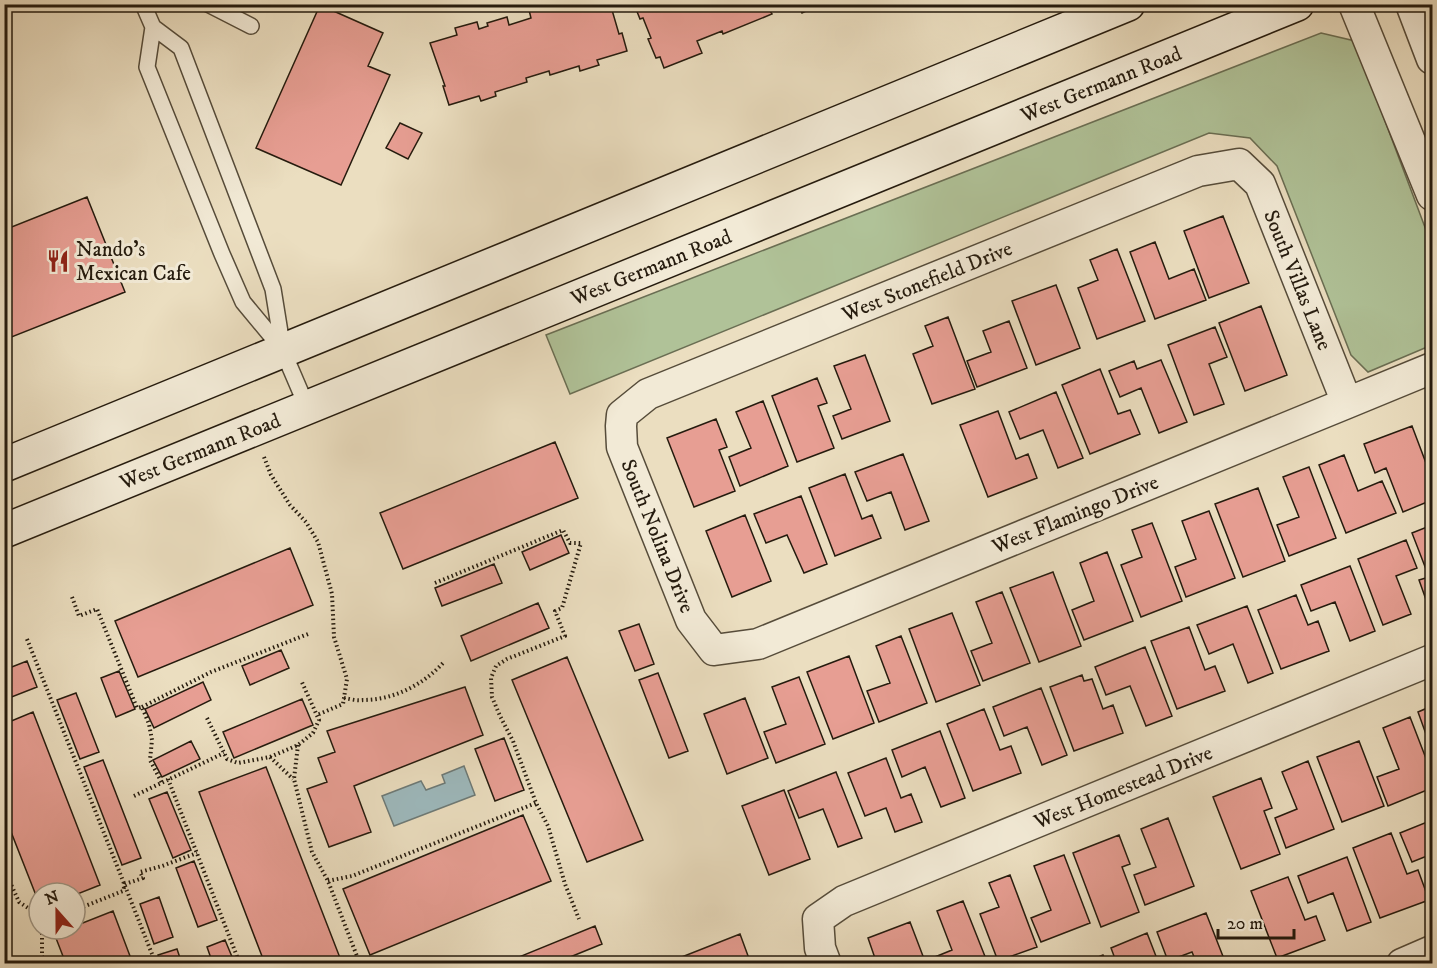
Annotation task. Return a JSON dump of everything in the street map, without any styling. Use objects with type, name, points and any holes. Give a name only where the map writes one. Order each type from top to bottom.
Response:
[{"type":"main road","points":[[4,465],[1128,4]]},
{"type":"main road","name":"West Germann Road","points":[[4,531],[1297,4]]},
{"type":"street","points":[[1354,4],[1432,195]]},
{"type":"street","points":[[1411,4],[1432,59]]},
{"type":"street","name":"South Villas Lane","points":[[1239,164],[1260,184],[1347,403]]},
{"type":"street","name":"West Stonefield Drive","points":[[622,415],[648,394],[1198,171],[1239,164]]},
{"type":"street","name":"West Flamingo Drive","points":[[714,650],[758,644],[1432,368]]},
{"type":"street","name":"South Nolina Drive","points":[[622,415],[622,447],[691,620],[714,650]]},
{"type":"street","name":"West Homestead Drive","points":[[826,963],[820,948],[818,919],[844,901],[1432,660]]},
{"type":"street","points":[[1402,963],[1432,951]]},
{"type":"lane","points":[[142,4],[153,27],[181,48],[273,289],[283,351],[307,407]]},
{"type":"lane","points":[[208,4],[251,26]]},
{"type":"lane","points":[[153,27],[147,67],[222,254],[243,302],[283,351]]},
{"type":"path","points":[[252,430],[272,475],[290,505],[306,522],[318,542],[332,594],[334,637],[347,679],[343,704],[317,715]]},
{"type":"path","points":[[435,583],[563,530],[570,543],[582,543],[562,608],[555,612],[565,636],[507,659],[496,666],[491,678],[492,697],[548,826],[565,884],[579,919]]},
{"type":"path","points":[[72,597],[79,616],[97,609],[137,708],[211,672],[308,634]]},
{"type":"path","points":[[27,639],[156,963]]},
{"type":"path","points":[[344,698],[362,701],[388,698],[434,673],[443,663]]},
{"type":"path","points":[[207,718],[226,759],[238,764],[270,757],[298,745],[313,733],[319,720],[301,680]]},
{"type":"path","points":[[142,707],[150,724],[152,740],[150,760],[162,783]]},
{"type":"path","points":[[298,745],[294,779],[312,852],[328,881],[360,963]]},
{"type":"path","points":[[134,796],[224,753]]},
{"type":"path","points":[[270,757],[294,779]]},
{"type":"path","points":[[168,780],[240,963]]},
{"type":"path","points":[[328,881],[352,876],[536,802]]},
{"type":"path","points":[[125,884],[143,878],[140,872],[197,853]]},
{"type":"path","points":[[4,869],[19,902],[27,907]]},
{"type":"path","points":[[87,905],[123,891],[125,884]]},
{"type":"path","points":[[42,941],[42,956],[45,963]]},
{"type":"green space","points":[[1321,33],[1355,41],[1432,246],[1432,345],[1368,372],[1351,355],[1277,166],[1250,138],[1209,133],[570,394],[546,335]]},
{"type":"water","points":[[464,766],[475,795],[394,826],[382,796],[421,781],[426,790],[445,783],[442,775]]},
{"type":"building","points":[[550,4],[550,7],[559,4],[613,4],[615,9],[612,10],[619,34],[622,33],[627,51],[597,60],[599,65],[580,71],[579,66],[550,75],[549,71],[526,78],[527,82],[495,92],[496,96],[481,101],[479,96],[449,105],[430,43],[457,35],[455,28],[477,22],[479,29],[488,26],[487,23],[507,17],[509,25],[531,18],[529,10]]},
{"type":"building","points":[[634,4],[786,4],[770,11],[772,14],[723,34],[722,31],[697,41],[702,53],[664,68],[660,57],[656,58],[643,18],[640,19]]},
{"type":"building","points":[[798,4],[821,4],[802,13]]},
{"type":"building","points":[[320,5],[383,33],[368,66],[390,75],[341,185],[256,148]]},
{"type":"building","points":[[400,123],[422,133],[408,159],[386,148]]},
{"type":"building","name":"Nando's Mexican Cafe","points":[[87,197],[125,292],[4,340],[4,230]]},
{"type":"building","points":[[1223,216],[1249,283],[1209,298],[1184,231]]},
{"type":"building","points":[[1155,242],[1169,279],[1194,269],[1206,300],[1155,319],[1130,252]]},
{"type":"building","points":[[1117,249],[1145,321],[1097,339],[1078,288],[1098,280],[1090,260]]},
{"type":"building","points":[[1056,285],[1080,348],[1036,365],[1012,301]]},
{"type":"building","points":[[1261,306],[1287,375],[1245,391],[1219,323]]},
{"type":"building","points":[[948,317],[975,389],[932,404],[913,354],[933,346],[925,326]]},
{"type":"building","points":[[1009,321],[1027,368],[977,387],[967,361],[991,352],[983,331]]},
{"type":"building","points":[[1215,327],[1227,357],[1209,364],[1224,404],[1194,415],[1168,345]]},
{"type":"building","points":[[865,355],[890,421],[842,439],[833,416],[851,409],[834,366]]},
{"type":"building","points":[[1161,360],[1187,422],[1159,433],[1141,388],[1120,397],[1109,371],[1134,361],[1137,369]]},
{"type":"building","points":[[1100,369],[1118,414],[1130,410],[1140,434],[1090,454],[1062,385]]},
{"type":"building","points":[[817,378],[827,403],[818,406],[834,448],[797,462],[772,396]]},
{"type":"building","points":[[1056,392],[1083,458],[1058,468],[1043,430],[1020,439],[1009,412]]},
{"type":"building","points":[[763,401],[788,466],[740,486],[729,457],[751,448],[736,412]]},
{"type":"building","points":[[998,411],[1016,459],[1028,454],[1037,478],[988,497],[960,425]]},
{"type":"building","points":[[716,419],[727,447],[719,450],[735,491],[694,507],[667,438]]},
{"type":"building","points":[[1412,426],[1432,479],[1432,500],[1403,512],[1386,468],[1375,473],[1364,444]]},
{"type":"building","points":[[555,442],[578,498],[403,569],[380,513]]},
{"type":"building","points":[[903,454],[929,521],[905,530],[891,492],[867,501],[855,472]]},
{"type":"building","points":[[1344,455],[1358,491],[1382,481],[1396,513],[1346,533],[1319,465]]},
{"type":"building","points":[[1309,467],[1336,538],[1289,556],[1277,525],[1299,517],[1283,477]]},
{"type":"building","points":[[845,474],[862,519],[872,515],[881,538],[835,556],[809,488]]},
{"type":"building","points":[[1258,488],[1285,561],[1243,577],[1215,504]]},
{"type":"building","points":[[801,496],[827,564],[804,573],[787,535],[766,543],[754,514]]},
{"type":"building","points":[[1209,511],[1235,578],[1186,597],[1175,567],[1196,559],[1182,521]]},
{"type":"building","points":[[745,515],[771,581],[732,597],[706,531]]},
{"type":"building","points":[[1152,523],[1182,601],[1141,617],[1121,565],[1142,557],[1132,530]]},
{"type":"building","points":[[1432,525],[1432,607],[1429,608],[1419,580],[1429,577],[1412,533]]},
{"type":"building","points":[[561,535],[569,553],[530,570],[522,552]]},
{"type":"building","points":[[1406,540],[1417,568],[1396,576],[1411,614],[1383,625],[1358,559]]},
{"type":"building","points":[[290,548],[313,605],[138,677],[115,621]]},
{"type":"building","points":[[1107,552],[1133,621],[1084,640],[1072,610],[1094,601],[1080,563]]},
{"type":"building","points":[[494,564],[502,583],[442,606],[435,588]]},
{"type":"building","points":[[1350,566],[1375,631],[1350,641],[1335,602],[1311,611],[1301,585]]},
{"type":"building","points":[[1053,572],[1081,646],[1039,662],[1010,588]]},
{"type":"building","points":[[1002,592],[1030,663],[983,681],[971,651],[992,643],[976,602]]},
{"type":"building","points":[[1296,595],[1308,625],[1318,621],[1329,651],[1281,669],[1258,610]]},
{"type":"building","points":[[538,603],[549,628],[471,661],[461,636]]},
{"type":"building","points":[[1247,606],[1273,673],[1248,683],[1233,644],[1209,654],[1197,625]]},
{"type":"building","points":[[952,613],[980,685],[936,702],[909,629]]},
{"type":"building","points":[[639,624],[654,664],[635,671],[619,631]]},
{"type":"building","points":[[1189,627],[1205,670],[1215,666],[1225,691],[1177,709],[1151,641]]},
{"type":"building","points":[[901,636],[927,703],[879,722],[867,691],[890,683],[876,646]]},
{"type":"building","points":[[1145,647],[1172,716],[1146,726],[1130,686],[1106,695],[1095,667]]},
{"type":"building","points":[[281,650],[289,668],[250,685],[242,666]]},
{"type":"building","points":[[849,656],[874,723],[833,739],[807,672]]},
{"type":"building","points":[[567,657],[643,840],[587,862],[512,680]]},
{"type":"building","points":[[27,661],[37,687],[4,700],[4,670]]},
{"type":"building","points":[[119,671],[135,709],[116,717],[101,678]]},
{"type":"building","points":[[658,673],[688,751],[669,758],[639,680]]},
{"type":"building","points":[[1082,675],[1084,681],[1092,679],[1103,709],[1113,705],[1123,733],[1074,751],[1050,687]]},
{"type":"building","points":[[799,677],[825,744],[776,763],[764,732],[786,724],[772,687]]},
{"type":"building","points":[[203,682],[211,700],[154,728],[145,709]]},
{"type":"building","points":[[465,687],[483,735],[354,786],[371,832],[329,847],[307,789],[327,782],[318,758],[335,752],[327,731]]},
{"type":"building","points":[[1041,688],[1067,755],[1042,765],[1027,727],[1004,736],[993,707]]},
{"type":"building","points":[[76,693],[99,752],[80,759],[57,700]]},
{"type":"building","points":[[745,698],[768,758],[727,774],[704,714]]},
{"type":"building","points":[[302,699],[313,725],[234,758],[223,732]]},
{"type":"building","points":[[1432,706],[1432,751],[1418,712]]},
{"type":"building","points":[[984,709],[1000,750],[1011,746],[1021,773],[973,791],[947,724]]},
{"type":"building","points":[[33,712],[100,885],[87,890],[87,881],[30,881],[4,814],[4,724]]},
{"type":"building","points":[[1410,717],[1432,774],[1432,788],[1388,806],[1377,777],[1399,769],[1383,728]]},
{"type":"building","points":[[940,731],[965,798],[941,807],[925,767],[902,777],[892,750]]},
{"type":"building","points":[[504,738],[524,790],[495,801],[475,749]]},
{"type":"building","points":[[191,741],[200,759],[162,777],[153,760]]},
{"type":"building","points":[[1359,741],[1384,806],[1342,822],[1317,757]]},
{"type":"building","points":[[886,758],[901,798],[911,794],[922,822],[895,832],[886,808],[865,816],[848,773]]},
{"type":"building","points":[[103,760],[141,858],[122,865],[84,767]]},
{"type":"building","points":[[1308,761],[1334,829],[1286,848],[1275,818],[1297,809],[1282,772]]},
{"type":"building","points":[[266,767],[341,964],[265,964],[199,792]]},
{"type":"building","points":[[836,772],[862,838],[838,847],[823,809],[799,818],[788,791]]},
{"type":"building","points":[[1261,778],[1272,808],[1264,811],[1280,854],[1241,869],[1213,797]]},
{"type":"building","points":[[784,790],[810,859],[769,875],[742,806]]},
{"type":"building","points":[[167,792],[191,850],[173,858],[149,799]]},
{"type":"building","points":[[523,815],[551,881],[370,955],[343,889]]},
{"type":"building","points":[[1168,818],[1194,886],[1145,905],[1134,875],[1156,867],[1141,829]]},
{"type":"building","points":[[1432,820],[1432,854],[1412,862],[1400,833]]},
{"type":"building","points":[[1391,833],[1407,874],[1418,870],[1429,900],[1380,918],[1353,848]]},
{"type":"building","points":[[1119,835],[1130,864],[1122,867],[1139,912],[1101,927],[1073,853]]},
{"type":"building","points":[[1064,855],[1090,923],[1041,942],[1031,918],[1051,910],[1034,866]]},
{"type":"building","points":[[1347,857],[1371,922],[1347,931],[1333,893],[1308,903],[1298,876]]},
{"type":"building","points":[[194,861],[217,920],[198,927],[176,868]]},
{"type":"building","points":[[1010,875],[1037,947],[998,961],[980,914],[999,907],[989,883]]},
{"type":"building","points":[[1288,877],[1305,920],[1316,916],[1325,940],[1277,958],[1251,891]]},
{"type":"building","points":[[159,897],[173,937],[154,944],[140,904]]},
{"type":"building","points":[[963,901],[988,964],[932,964],[930,959],[952,950],[937,911]]},
{"type":"building","points":[[113,911],[133,964],[66,964],[57,941],[87,941],[87,921]]},
{"type":"building","points":[[1206,913],[1226,964],[1197,964],[1192,952],[1168,961],[1157,932]]},
{"type":"building","points":[[910,922],[926,964],[877,964],[868,938]]},
{"type":"building","points":[[595,926],[602,944],[553,964],[502,964]]},
{"type":"building","points":[[1147,933],[1159,964],[1117,964],[1111,948]]},
{"type":"building","points":[[740,934],[751,964],[664,964]]},
{"type":"building","points":[[225,940],[235,964],[213,964],[207,947]]},
{"type":"building","points":[[177,949],[182,964],[161,964],[158,955]]},
{"type":"building","points":[[1103,955],[1107,964],[1081,964]]},
{"type":"place","name":"Nando's Mexican Cafe","points":[[58,261]]}]
